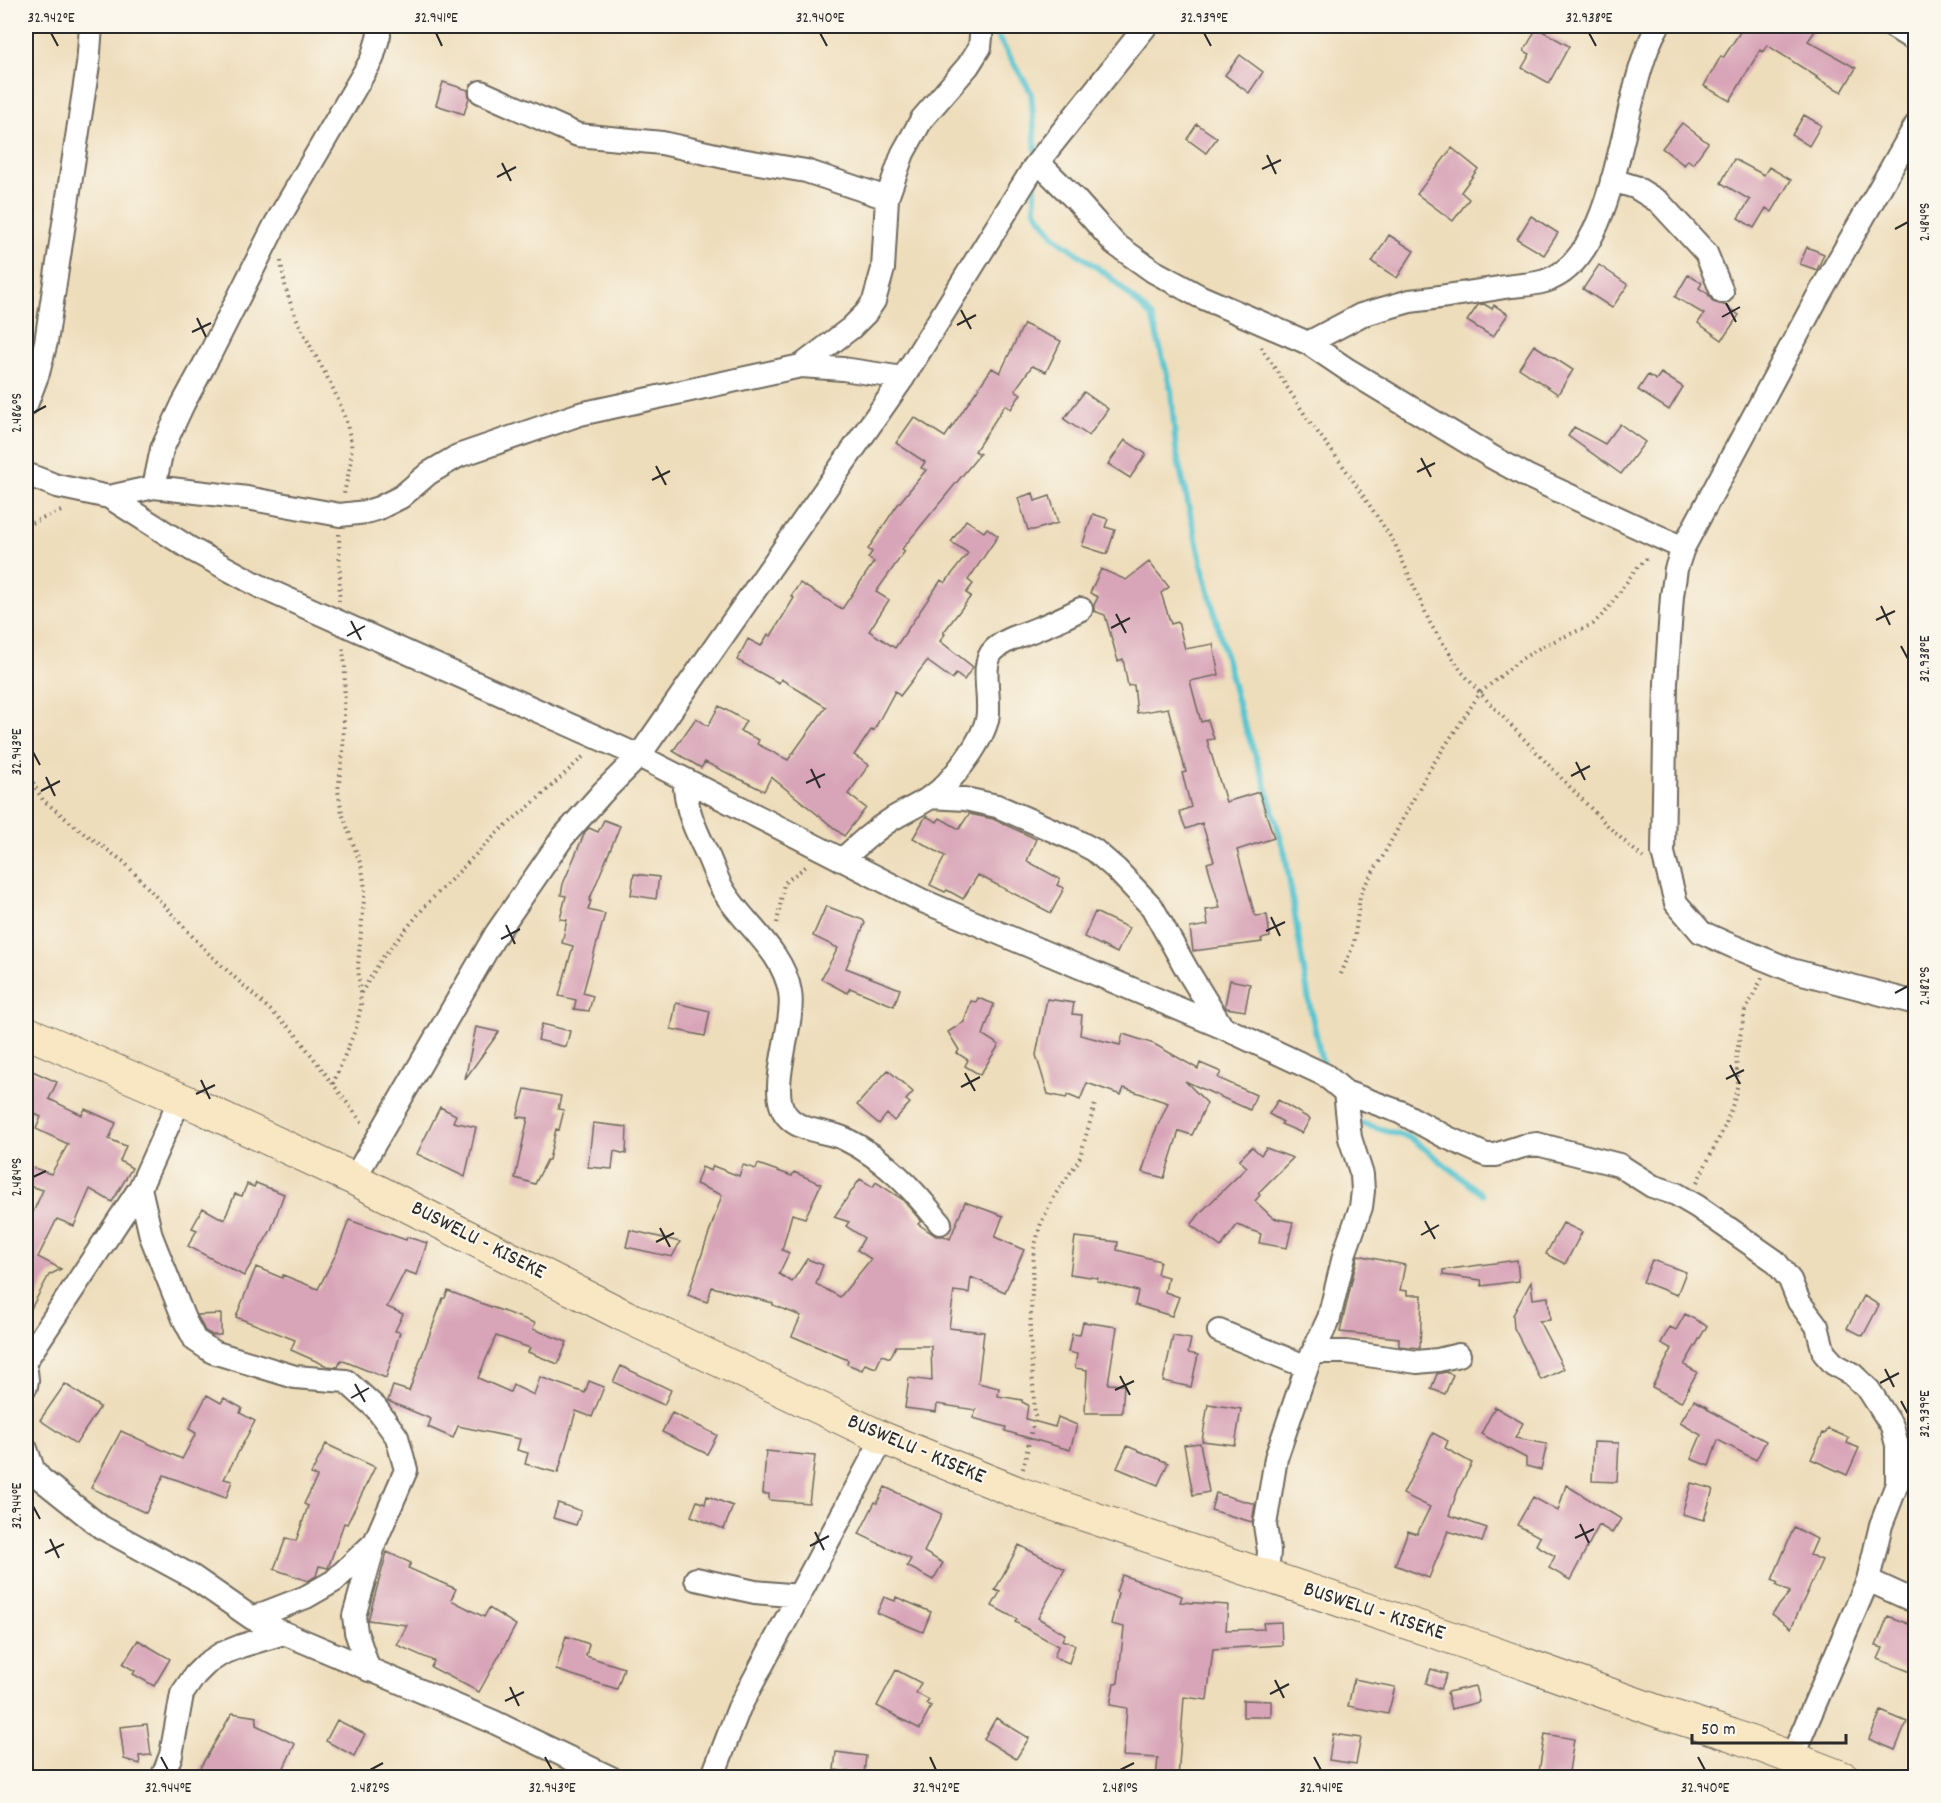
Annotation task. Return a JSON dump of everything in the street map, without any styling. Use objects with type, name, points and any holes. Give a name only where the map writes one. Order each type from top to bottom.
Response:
[{"type":"main road","name":"BUSWELU - KISEKE","points":[[26,1032],[180,1099],[354,1179],[625,1316],[883,1438],[1019,1493],[1463,1642],[1792,1756],[1844,1778]]},
{"type":"street","points":[[26,405],[46,342],[88,64],[91,26]]},
{"type":"street","points":[[154,487],[162,449],[178,412],[275,225],[372,59],[379,35],[378,26]]},
{"type":"street","points":[[354,1179],[496,934],[563,837],[639,756],[903,378],[1041,158],[1146,26]]},
{"type":"street","points":[[1308,343],[1361,315],[1410,301],[1546,281],[1573,263],[1590,241],[1598,225],[1612,180],[1634,86],[1658,26]]},
{"type":"street","points":[[1892,26],[1916,41]]},
{"type":"street","points":[[801,366],[851,328],[866,313],[873,301],[883,269],[887,198],[903,153],[912,134],[938,99],[968,66],[981,36]]},
{"type":"street","points":[[481,92],[578,135],[662,143],[729,158],[806,171],[887,198]]},
{"type":"street","points":[[1916,125],[1817,298],[1683,548],[1673,584],[1666,683],[1663,853],[1676,903],[1701,932],[1791,970],[1916,1002]]},
{"type":"street","points":[[1041,158],[1115,244],[1153,271],[1199,296],[1308,343],[1348,370],[1527,476],[1683,548]]},
{"type":"street","points":[[1612,180],[1635,187],[1659,202],[1706,254],[1722,292]]},
{"type":"street","points":[[110,497],[154,487],[247,498],[340,515],[366,512],[401,497],[429,473],[458,456],[580,414],[801,366],[843,369],[903,378]]},
{"type":"street","points":[[26,474],[57,486],[110,497],[191,549],[263,588],[639,756],[923,901],[1222,1027],[1325,1075],[1345,1092],[1400,1112],[1486,1155],[1495,1155],[1530,1145],[1552,1147],[1619,1165],[1652,1186],[1676,1194],[1724,1223],[1775,1262],[1790,1280],[1799,1302],[1817,1326],[1824,1353],[1834,1364],[1852,1374],[1869,1390],[1892,1426],[1897,1445],[1898,1484],[1881,1525],[1868,1580],[1792,1756]]},
{"type":"street","points":[[833,855],[866,838],[930,797],[947,783],[984,731],[989,702],[986,670],[988,658],[994,650],[1008,640],[1039,629],[1081,609]]},
{"type":"street","points":[[684,779],[689,811],[723,890],[772,953],[785,976],[791,998],[791,1015],[778,1087],[782,1110],[798,1125],[845,1139],[883,1164],[920,1198],[940,1223]]},
{"type":"street","points":[[930,797],[966,799],[998,806],[1094,850],[1116,869],[1152,907],[1186,970],[1222,1027]]},
{"type":"street","points":[[1267,1576],[1269,1551],[1265,1525],[1274,1469],[1310,1360],[1329,1318],[1345,1252],[1361,1207],[1362,1175],[1350,1138],[1345,1092]]},
{"type":"street","points":[[26,1360],[140,1188],[180,1099]]},
{"type":"street","points":[[140,1188],[151,1236],[195,1340],[213,1352],[295,1377],[346,1381],[376,1408],[398,1437],[406,1470],[375,1542],[354,1616],[356,1632],[369,1670]]},
{"type":"street","points":[[1219,1331],[1310,1360],[1346,1353],[1417,1362],[1459,1355]]},
{"type":"street","points":[[26,1371],[26,1386]]},
{"type":"street","points":[[712,1778],[739,1708],[883,1438]]},
{"type":"street","points":[[26,1449],[33,1469],[41,1479],[101,1527],[193,1577],[252,1618],[494,1722],[611,1778]]},
{"type":"street","points":[[252,1618],[306,1597],[334,1581],[375,1542]]},
{"type":"street","points":[[696,1579],[756,1592],[799,1596]]},
{"type":"street","points":[[1868,1580],[1916,1602]]},
{"type":"street","points":[[162,1778],[171,1755],[182,1694],[195,1675],[221,1654],[284,1633]]},
{"type":"path","points":[[275,225],[285,286],[292,308],[327,372],[346,423],[351,444],[350,463],[340,515],[339,622],[345,665],[345,687],[343,752],[338,792],[342,813],[365,880],[358,965],[361,1006],[356,1028],[333,1083]]},
{"type":"path","points":[[1258,343],[1395,544],[1431,625],[1462,672],[1613,831],[1671,882]]},
{"type":"path","points":[[1341,974],[1354,943],[1363,888],[1383,856],[1428,772],[1480,693],[1520,660],[1540,647],[1593,624],[1608,609],[1636,569],[1652,552],[1659,537]]},
{"type":"path","points":[[361,994],[383,957],[426,904],[499,831],[532,804],[601,739]]},
{"type":"path","points":[[26,766],[43,800],[124,862],[206,951],[294,1032],[376,1142]]},
{"type":"path","points":[[772,953],[784,883],[811,862],[833,855]]},
{"type":"path","points":[[1689,1201],[1725,1126],[1734,1101],[1738,1083],[1736,1057],[1745,1011],[1771,962]]},
{"type":"path","points":[[1019,1493],[1035,1416],[1030,1334],[1034,1249],[1041,1223],[1055,1195],[1079,1160],[1096,1101]]},
{"type":"building","points":[[1744,26],[1806,26],[1815,31],[1808,41],[1856,68],[1842,92],[1816,78],[1767,45],[1763,52],[1760,50],[1730,101],[1704,86],[1721,56],[1723,58]]},
{"type":"building","points":[[1537,28],[1569,46],[1549,83],[1522,68],[1530,54],[1524,51]]},
{"type":"building","points":[[1240,55],[1263,72],[1249,93],[1225,75]]},
{"type":"building","points":[[443,82],[468,90],[469,98],[464,114],[436,105]]},
{"type":"building","points":[[1804,115],[1821,125],[1809,146],[1792,135]]},
{"type":"building","points":[[1682,123],[1708,143],[1693,164],[1688,160],[1684,165],[1662,148]]},
{"type":"building","points":[[1197,124],[1217,138],[1206,153],[1187,139]]},
{"type":"building","points":[[1452,148],[1478,169],[1461,192],[1469,199],[1453,221],[1417,194]]},
{"type":"building","points":[[1734,159],[1764,175],[1769,167],[1791,180],[1772,212],[1766,208],[1754,228],[1738,218],[1750,200],[1721,183]]},
{"type":"building","points":[[1531,216],[1558,233],[1544,255],[1517,239]]},
{"type":"building","points":[[1389,235],[1414,251],[1397,278],[1372,262]]},
{"type":"building","points":[[1807,247],[1824,254],[1817,270],[1800,264]]},
{"type":"building","points":[[1599,265],[1628,285],[1612,308],[1583,289]]},
{"type":"building","points":[[1688,275],[1702,283],[1699,288],[1708,294],[1713,302],[1724,305],[1739,315],[1722,340],[1698,323],[1704,314],[1675,297]]},
{"type":"building","points":[[1484,304],[1492,309],[1494,305],[1508,314],[1493,337],[1467,321],[1478,305]]},
{"type":"building","points":[[1024,324],[1061,341],[1046,372],[1032,366],[1015,390],[1021,394],[1011,409],[1005,405],[975,451],[980,454],[902,549],[905,551],[876,592],[889,600],[869,631],[895,648],[941,580],[945,583],[968,553],[951,542],[966,520],[984,532],[987,528],[998,536],[968,580],[973,584],[966,593],[971,596],[943,633],[945,634],[940,641],[973,667],[964,680],[956,674],[952,679],[927,661],[900,696],[895,691],[874,730],[872,729],[854,755],[869,765],[848,794],[866,808],[844,836],[771,777],[764,791],[705,762],[701,768],[673,751],[696,718],[708,726],[719,706],[746,721],[740,731],[759,740],[757,744],[788,760],[826,707],[781,679],[779,683],[737,660],[748,639],[761,646],[768,634],[771,636],[794,598],[791,596],[800,583],[842,609],[874,562],[868,558],[872,552],[868,549],[896,507],[926,470],[921,468],[925,462],[896,443],[914,417],[945,437],[992,368],[1000,373]]},
{"type":"building","points":[[1534,345],[1573,370],[1558,394],[1519,368]]},
{"type":"building","points":[[1661,373],[1683,387],[1669,410],[1638,390],[1648,375],[1656,380]]},
{"type":"building","points":[[1084,392],[1108,409],[1089,436],[1064,419]]},
{"type":"building","points":[[1620,424],[1645,442],[1621,474],[1568,436],[1574,427],[1605,444]]},
{"type":"building","points":[[1125,440],[1146,454],[1130,478],[1108,464]]},
{"type":"building","points":[[1033,493],[1035,501],[1050,496],[1058,523],[1028,530],[1018,498]]},
{"type":"building","points":[[1093,514],[1108,519],[1105,527],[1115,530],[1107,554],[1082,546]]},
{"type":"building","points":[[1149,562],[1169,587],[1161,593],[1171,624],[1178,622],[1185,649],[1213,644],[1219,675],[1190,681],[1201,722],[1208,720],[1214,739],[1207,740],[1226,802],[1259,792],[1274,838],[1237,850],[1255,916],[1267,915],[1270,937],[1261,939],[1262,942],[1193,951],[1190,928],[1208,925],[1206,910],[1220,908],[1207,863],[1214,861],[1202,823],[1186,829],[1179,812],[1191,807],[1182,773],[1186,772],[1168,708],[1137,713],[1134,685],[1128,686],[1123,659],[1118,661],[1105,615],[1094,611],[1098,597],[1090,593],[1101,569],[1126,580]]},
{"type":"building","points":[[969,814],[993,819],[1036,839],[1027,861],[1060,879],[1057,885],[1064,888],[1051,913],[978,875],[963,899],[947,890],[945,892],[930,885],[945,856],[913,838],[926,816],[937,822],[940,818],[959,829]]},
{"type":"building","points":[[604,820],[620,826],[589,901],[591,901],[588,910],[605,914],[583,993],[593,996],[589,1011],[574,1009],[576,1000],[559,996],[573,946],[562,943],[567,920],[560,919],[566,896],[561,895],[563,884],[585,832],[589,828],[598,832]]},
{"type":"building","points":[[634,874],[659,877],[656,899],[631,895]]},
{"type":"building","points":[[826,906],[863,920],[865,923],[846,968],[900,989],[894,1006],[850,988],[847,993],[821,979],[838,948],[813,936]]},
{"type":"building","points":[[1095,912],[1129,928],[1117,953],[1084,937]]},
{"type":"building","points":[[1230,980],[1250,984],[1245,1011],[1226,1008]]},
{"type":"building","points":[[978,998],[994,1004],[983,1035],[999,1045],[980,1075],[965,1066],[968,1060],[957,1053],[959,1050],[948,1032],[964,1022],[971,1001],[976,1002]]},
{"type":"building","points":[[1047,999],[1074,1003],[1072,1014],[1082,1015],[1080,1035],[1120,1045],[1123,1034],[1154,1044],[1198,1069],[1200,1063],[1221,1072],[1218,1078],[1256,1095],[1250,1110],[1185,1081],[1207,1103],[1192,1135],[1179,1131],[1164,1178],[1142,1172],[1154,1134],[1168,1103],[1124,1088],[1121,1095],[1087,1083],[1080,1100],[1068,1095],[1066,1098],[1048,1094],[1036,1055]]},
{"type":"building","points":[[676,1003],[710,1011],[705,1036],[671,1029]]},
{"type":"building","points":[[542,1024],[570,1031],[566,1047],[538,1040]]},
{"type":"building","points":[[476,1027],[499,1032],[465,1079]]},
{"type":"building","points":[[26,1068],[57,1082],[49,1099],[82,1115],[85,1109],[116,1123],[109,1139],[126,1146],[120,1161],[132,1168],[112,1202],[90,1189],[74,1226],[57,1219],[38,1257],[61,1269],[49,1275],[26,1318],[26,1228],[43,1190],[26,1185],[26,1165],[51,1174],[68,1144],[36,1129],[41,1117],[26,1110]]},
{"type":"building","points":[[888,1070],[913,1092],[906,1100],[910,1103],[894,1121],[887,1114],[879,1124],[857,1105]]},
{"type":"building","points":[[525,1089],[561,1096],[558,1109],[564,1110],[559,1130],[556,1129],[549,1160],[535,1184],[515,1178],[528,1118],[517,1117]]},
{"type":"building","points":[[1278,1100],[1310,1119],[1302,1133],[1281,1124],[1283,1122],[1269,1114]]},
{"type":"building","points":[[440,1107],[456,1115],[453,1122],[476,1127],[465,1177],[417,1154]]},
{"type":"building","points":[[593,1123],[627,1127],[626,1154],[614,1151],[612,1169],[588,1167]]},
{"type":"building","points":[[1252,1147],[1261,1155],[1266,1148],[1293,1158],[1258,1193],[1260,1195],[1255,1201],[1273,1218],[1293,1222],[1287,1248],[1259,1243],[1261,1234],[1237,1225],[1221,1247],[1191,1225],[1202,1211],[1247,1167],[1239,1160]]},
{"type":"building","points":[[758,1164],[792,1176],[794,1172],[821,1184],[805,1218],[792,1214],[782,1250],[789,1253],[779,1274],[792,1282],[807,1259],[823,1265],[816,1284],[840,1297],[871,1259],[857,1250],[864,1238],[846,1226],[849,1222],[834,1217],[860,1179],[873,1187],[876,1182],[902,1199],[921,1221],[918,1224],[936,1236],[950,1239],[965,1202],[1003,1216],[995,1237],[1024,1250],[1005,1292],[971,1277],[969,1293],[954,1291],[949,1328],[984,1332],[978,1383],[999,1388],[998,1396],[1022,1400],[1028,1405],[1026,1419],[1055,1427],[1058,1417],[1077,1425],[1070,1450],[1005,1431],[1006,1427],[973,1418],[976,1410],[937,1404],[936,1412],[905,1408],[909,1378],[932,1381],[931,1346],[896,1346],[890,1358],[882,1355],[876,1368],[865,1364],[862,1370],[847,1364],[848,1360],[792,1336],[801,1316],[773,1305],[773,1303],[712,1287],[707,1302],[688,1295],[722,1195],[696,1184],[702,1167],[711,1171],[713,1166],[739,1176],[743,1165],[756,1169]]},
{"type":"building","points":[[256,1183],[284,1194],[271,1230],[244,1276],[188,1246],[197,1230],[192,1228],[203,1208],[224,1220],[235,1194],[242,1196],[247,1184],[254,1187]]},
{"type":"building","points":[[349,1220],[406,1240],[407,1237],[427,1243],[417,1275],[405,1271],[387,1307],[403,1314],[395,1331],[400,1332],[386,1378],[341,1360],[338,1367],[327,1366],[291,1350],[295,1340],[236,1317],[256,1267],[318,1289],[337,1252]]},
{"type":"building","points":[[1563,1223],[1582,1232],[1565,1264],[1546,1254]]},
{"type":"building","points":[[630,1230],[680,1242],[672,1257],[626,1247]]},
{"type":"building","points":[[1075,1237],[1118,1242],[1117,1250],[1160,1261],[1157,1274],[1168,1277],[1165,1292],[1179,1297],[1172,1316],[1135,1305],[1138,1291],[1097,1281],[1098,1278],[1070,1274]]},
{"type":"building","points":[[1358,1255],[1405,1265],[1400,1290],[1407,1291],[1407,1295],[1422,1295],[1420,1348],[1399,1346],[1399,1338],[1340,1332]]},
{"type":"building","points":[[1517,1260],[1519,1281],[1482,1286],[1481,1280],[1443,1275],[1443,1270]]},
{"type":"building","points":[[1652,1260],[1686,1272],[1677,1295],[1643,1282]]},
{"type":"building","points":[[1531,1282],[1533,1299],[1548,1297],[1550,1320],[1539,1321],[1564,1369],[1541,1380],[1514,1328],[1513,1315]]},
{"type":"building","points":[[448,1291],[535,1323],[533,1329],[567,1342],[558,1364],[528,1352],[530,1348],[496,1336],[478,1378],[510,1392],[513,1385],[534,1395],[540,1377],[585,1393],[589,1381],[604,1387],[592,1417],[576,1411],[558,1473],[525,1464],[528,1453],[517,1450],[520,1439],[458,1426],[453,1438],[428,1427],[431,1419],[388,1401],[393,1386],[409,1391],[443,1298]]},
{"type":"building","points":[[1864,1296],[1879,1305],[1863,1336],[1847,1328]]},
{"type":"building","points":[[221,1314],[221,1335],[212,1335],[205,1331],[197,1315]]},
{"type":"building","points":[[1685,1314],[1707,1326],[1684,1365],[1697,1372],[1681,1402],[1652,1387],[1672,1349],[1661,1343],[1670,1327],[1676,1330]]},
{"type":"building","points":[[1083,1322],[1117,1327],[1108,1384],[1124,1385],[1122,1413],[1085,1413],[1087,1370],[1075,1368],[1077,1354],[1068,1352],[1072,1334],[1080,1335]]},
{"type":"building","points":[[1173,1336],[1191,1339],[1188,1353],[1198,1355],[1191,1387],[1163,1381]]},
{"type":"building","points":[[621,1366],[671,1390],[664,1405],[613,1382]]},
{"type":"building","points":[[1446,1372],[1453,1375],[1445,1394],[1431,1389],[1437,1374]]},
{"type":"building","points":[[65,1384],[100,1407],[76,1444],[40,1420]]},
{"type":"building","points":[[207,1395],[221,1403],[224,1398],[242,1408],[240,1413],[255,1421],[224,1479],[232,1481],[226,1498],[164,1475],[146,1513],[91,1488],[121,1431],[182,1459],[196,1433],[189,1429]]},
{"type":"building","points":[[1694,1400],[1766,1441],[1756,1460],[1718,1440],[1709,1466],[1691,1459],[1701,1435],[1680,1423]]},
{"type":"building","points":[[1208,1404],[1241,1409],[1235,1445],[1202,1441]]},
{"type":"building","points":[[1495,1407],[1523,1423],[1515,1438],[1547,1444],[1541,1470],[1526,1466],[1526,1458],[1481,1434]]},
{"type":"building","points":[[672,1413],[717,1435],[707,1454],[662,1432]]},
{"type":"building","points":[[1828,1429],[1849,1438],[1847,1443],[1859,1448],[1847,1475],[1811,1459],[1823,1433],[1825,1434]]},
{"type":"building","points":[[1433,1433],[1448,1441],[1445,1448],[1472,1463],[1459,1487],[1449,1515],[1487,1528],[1482,1542],[1448,1531],[1429,1578],[1395,1565],[1408,1531],[1417,1534],[1430,1507],[1403,1494]]},
{"type":"building","points":[[1594,1442],[1619,1443],[1617,1482],[1592,1481]]},
{"type":"building","points":[[1200,1443],[1209,1492],[1193,1495],[1184,1445]]},
{"type":"building","points":[[326,1444],[375,1467],[347,1524],[344,1523],[328,1568],[319,1566],[316,1576],[308,1581],[274,1569],[286,1538],[296,1541],[308,1506],[304,1504],[317,1477],[311,1474]]},
{"type":"building","points":[[1127,1446],[1168,1463],[1158,1485],[1117,1468]]},
{"type":"building","points":[[766,1451],[815,1456],[809,1503],[769,1500],[769,1494],[763,1494]]},
{"type":"building","points":[[1691,1483],[1713,1489],[1704,1520],[1682,1514]]},
{"type":"building","points":[[1566,1485],[1621,1519],[1612,1533],[1599,1525],[1570,1580],[1549,1568],[1555,1556],[1536,1545],[1540,1537],[1517,1525],[1533,1497],[1558,1511]]},
{"type":"building","points":[[885,1487],[942,1514],[924,1552],[943,1563],[933,1580],[907,1566],[911,1559],[859,1534]]},
{"type":"building","points":[[1216,1493],[1255,1504],[1252,1522],[1211,1510]]},
{"type":"building","points":[[707,1496],[733,1506],[724,1529],[691,1516],[697,1501],[705,1504]]},
{"type":"building","points":[[558,1503],[581,1511],[576,1525],[553,1518]]},
{"type":"building","points":[[1794,1527],[1817,1539],[1810,1555],[1822,1560],[1791,1628],[1772,1614],[1790,1592],[1776,1585],[1778,1583],[1772,1580]]},
{"type":"building","points":[[1019,1545],[1065,1569],[1038,1618],[1065,1634],[1062,1640],[1075,1645],[1069,1663],[1054,1657],[1058,1646],[1015,1622],[1017,1619],[992,1606],[1000,1592],[995,1590]]},
{"type":"building","points":[[387,1552],[411,1563],[408,1568],[456,1589],[451,1600],[484,1617],[489,1608],[516,1625],[479,1692],[431,1667],[434,1661],[397,1645],[407,1625],[368,1620]]},
{"type":"building","points":[[1122,1575],[1182,1596],[1180,1602],[1228,1605],[1226,1630],[1264,1629],[1263,1623],[1281,1622],[1282,1645],[1213,1649],[1207,1700],[1184,1697],[1178,1778],[1156,1778],[1158,1758],[1123,1756],[1127,1708],[1110,1705],[1114,1683],[1118,1683],[1124,1627],[1111,1624],[1118,1593],[1116,1592]]},
{"type":"building","points":[[884,1597],[895,1601],[896,1597],[931,1612],[923,1632],[877,1613]]},
{"type":"building","points":[[1888,1616],[1916,1627],[1916,1674],[1878,1659],[1883,1648],[1876,1646]]},
{"type":"building","points":[[566,1636],[589,1644],[586,1656],[624,1668],[617,1689],[556,1670]]},
{"type":"building","points":[[138,1640],[170,1659],[154,1686],[133,1674],[135,1671],[123,1664]]},
{"type":"building","points":[[1431,1669],[1447,1674],[1441,1689],[1426,1683]]},
{"type":"building","points":[[896,1670],[921,1683],[916,1693],[929,1700],[926,1704],[931,1706],[920,1729],[877,1706]]},
{"type":"building","points":[[1354,1679],[1395,1687],[1388,1714],[1348,1706]]},
{"type":"building","points":[[1475,1686],[1479,1702],[1451,1709],[1447,1692]]},
{"type":"building","points":[[1243,1700],[1271,1701],[1271,1717],[1243,1717]]},
{"type":"building","points":[[1881,1711],[1907,1722],[1895,1750],[1869,1739]]},
{"type":"building","points":[[232,1713],[257,1717],[256,1725],[295,1744],[279,1778],[194,1778]]},
{"type":"building","points":[[996,1718],[1029,1738],[1016,1759],[984,1739]]},
{"type":"building","points":[[337,1720],[365,1734],[354,1756],[326,1741]]},
{"type":"building","points":[[147,1724],[151,1755],[139,1756],[140,1764],[124,1759],[120,1727]]},
{"type":"building","points":[[1333,1734],[1361,1738],[1356,1764],[1329,1760]]},
{"type":"building","points":[[1545,1734],[1574,1739],[1568,1778],[1538,1778]]},
{"type":"building","points":[[836,1752],[866,1756],[864,1773],[834,1770]]},
{"type":"waterway","points":[[988,27],[995,32],[1031,92],[1036,153]]},
{"type":"waterway","points":[[1035,181],[1035,210],[1055,237],[1110,277],[1152,317],[1171,390],[1176,451],[1200,557],[1240,712],[1264,780],[1285,854],[1309,1002],[1323,1067]]},
{"type":"waterway","points":[[1353,1121],[1411,1138],[1482,1194]]}]
